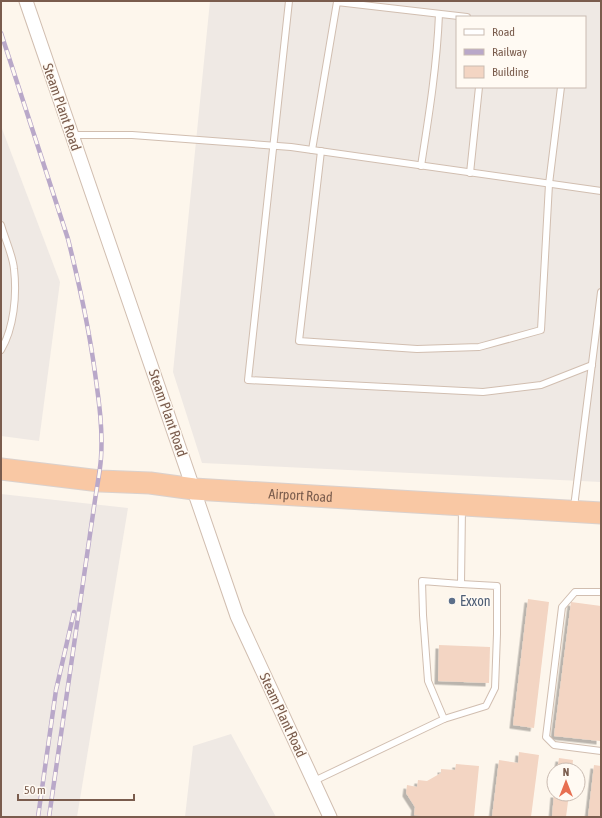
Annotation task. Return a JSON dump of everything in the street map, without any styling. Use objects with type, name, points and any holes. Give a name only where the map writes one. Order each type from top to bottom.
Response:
[{"type":"highway","name":"Airport Road","points":[[1,470],[100,481],[150,483],[194,489],[601,513]]},
{"type":"street","name":"Steam Plant Road","points":[[26,1],[237,616],[330,817]]},
{"type":"lane","points":[[289,1],[248,380],[483,392],[541,385],[592,365]]},
{"type":"lane","points":[[312,150],[337,2],[458,16]]},
{"type":"lane","points":[[421,166],[438,38],[439,14]]},
{"type":"lane","points":[[470,173],[479,88]]},
{"type":"lane","points":[[321,151],[299,341],[417,349],[479,347],[541,330],[549,184],[561,88]]},
{"type":"lane","points":[[72,135],[132,135],[312,150],[601,191]]},
{"type":"lane","points":[[1,225],[14,268],[15,306],[5,343],[1,350]]},
{"type":"lane","points":[[573,511],[601,292]]},
{"type":"lane","points":[[461,584],[462,504]]},
{"type":"lane","points":[[314,781],[444,719],[486,706],[494,688],[497,634],[497,586],[422,581],[428,681],[444,719]]},
{"type":"lane","points":[[601,592],[575,592],[562,607],[546,737],[554,745],[601,750]]},
{"type":"shaded area","points":[[210,1],[601,1],[601,482],[202,463],[173,372]]},
{"type":"shaded area","points":[[1,126],[60,282],[39,441],[1,436]]},
{"type":"shaded area","points":[[1,494],[128,508],[77,817],[1,817]]},
{"type":"shaded area","points":[[231,734],[276,817],[185,817],[193,746]]},
{"type":"building","points":[[528,599],[549,602],[534,728],[513,725]]},
{"type":"building","points":[[571,602],[601,606],[600,741],[554,736]]},
{"type":"building","points":[[439,645],[490,647],[489,683],[438,681]]},
{"type":"building","points":[[519,752],[539,755],[531,817],[492,817],[499,760],[518,763]]},
{"type":"building","points":[[559,758],[573,760],[573,762],[558,762]]},
{"type":"building","points":[[456,764],[479,766],[474,817],[420,817],[421,816],[414,815],[415,807],[406,793],[407,785],[417,787],[418,780],[427,781],[441,773],[441,769],[455,770]]},
{"type":"building","points":[[594,765],[601,766],[601,817],[588,817]]},
{"type":"building","points":[[553,802],[568,802],[566,817],[552,817]]},
{"type":"railway","points":[[1,33],[68,239],[90,339],[101,426],[100,468],[49,817]]},
{"type":"railway","points":[[38,817],[56,690],[74,612]]},
{"type":"place","name":"Exxon","points":[[452,601]]}]
